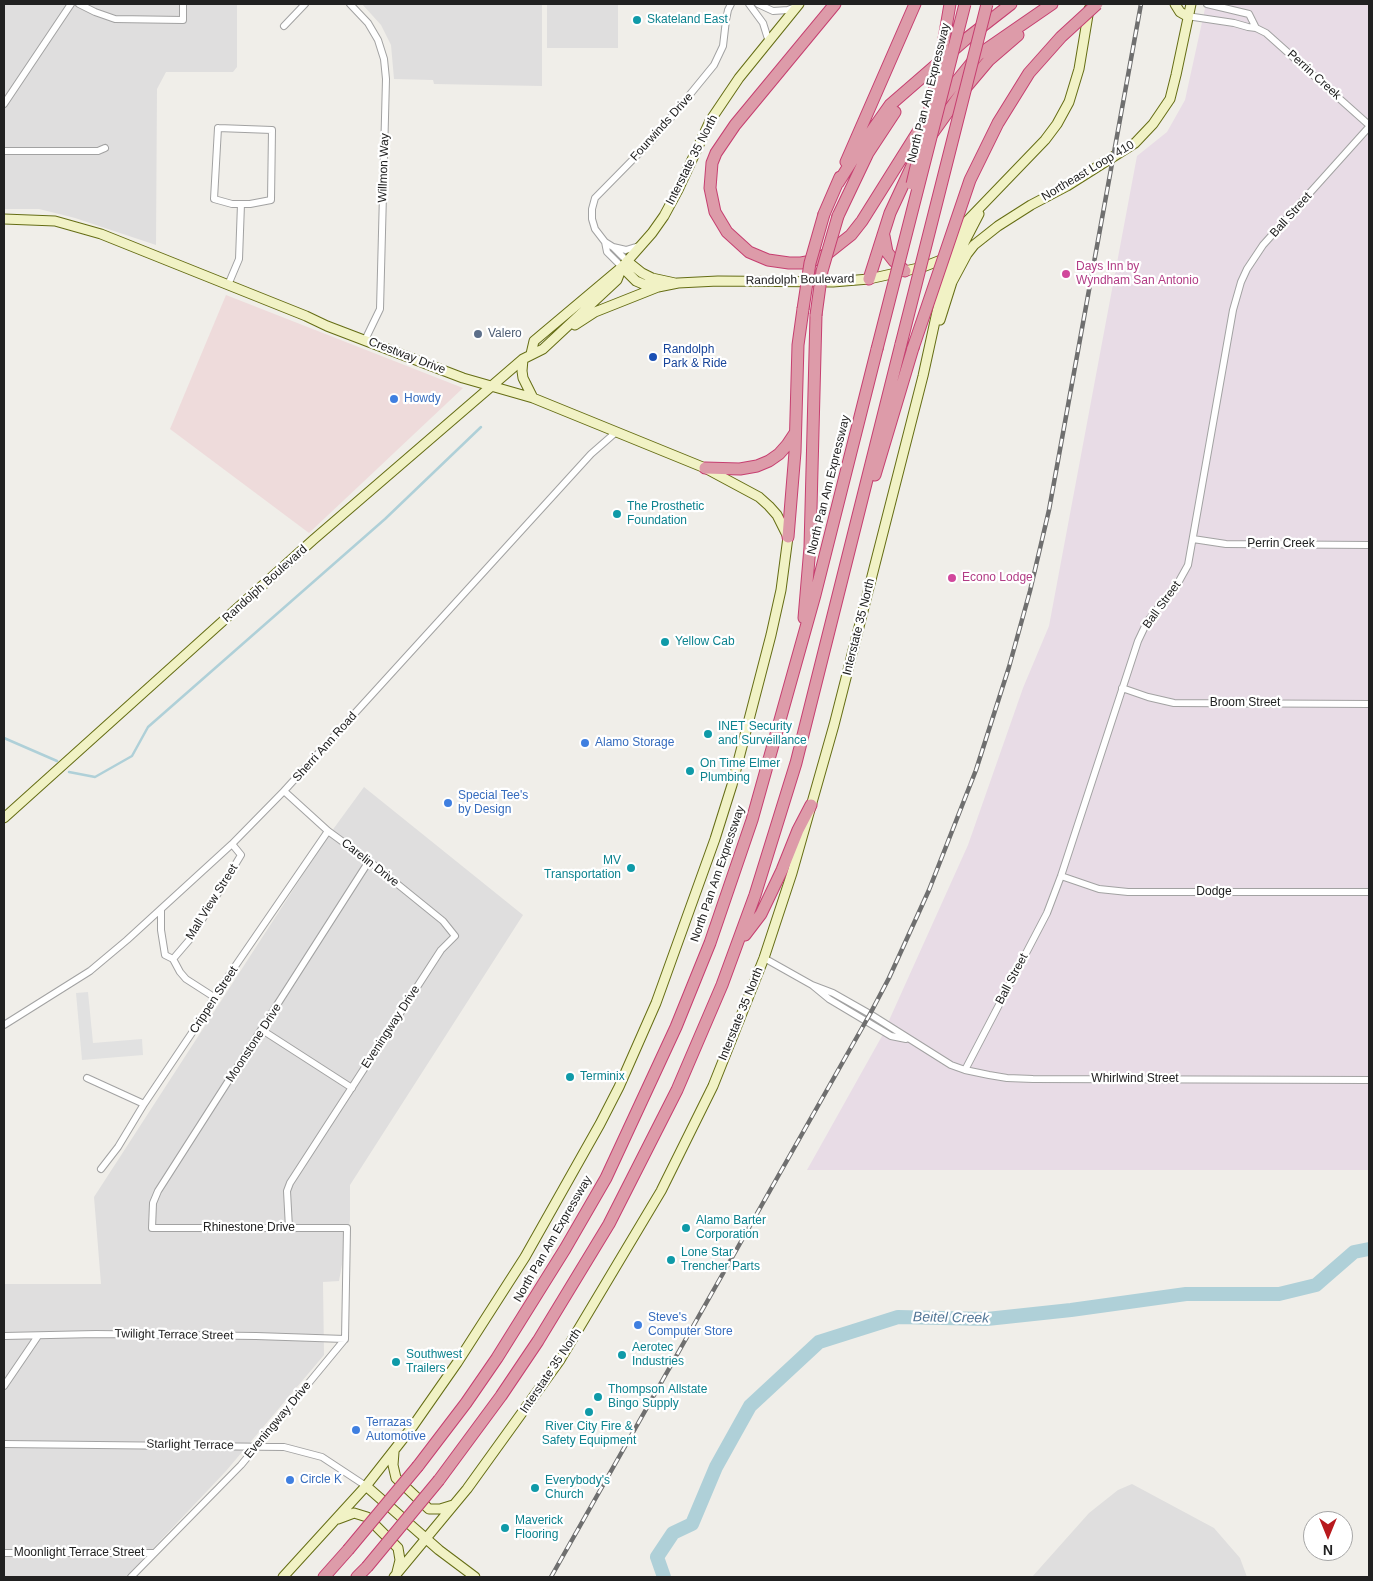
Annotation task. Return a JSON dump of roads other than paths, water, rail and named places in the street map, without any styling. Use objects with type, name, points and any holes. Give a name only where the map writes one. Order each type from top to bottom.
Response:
[{"type":"highway","points":[[835,4],[735,124],[721,144],[712,163],[710,188],[712,203],[720,222],[738,244],[748,252],[768,260],[789,263],[812,261],[827,254],[851,235],[893,174],[929,115],[978,55],[1052,4]]},
{"type":"highway","points":[[788,537],[796,431],[798,345],[810,263],[824,214],[856,135],[915,4]]},
{"type":"highway","points":[[877,349],[916,164],[938,74],[950,4]]},
{"type":"highway","name":"North Pan Am Expressway","points":[[324,1577],[418,1466],[466,1403],[544,1285],[606,1178],[676,1027],[723,906],[749,829],[804,634],[965,4]]},
{"type":"highway","points":[[357,1577],[439,1480],[496,1403],[538,1341],[609,1224],[677,1090],[722,985],[768,858],[796,763],[987,4]]},
{"type":"highway","points":[[838,183],[890,105],[966,39],[1011,4]]},
{"type":"highway","points":[[869,279],[897,194],[917,153],[962,92],[990,60],[1052,4]]},
{"type":"highway","points":[[841,579],[913,348],[970,180],[998,123],[1029,73],[1061,37],[1096,4]]},
{"type":"highway","points":[[804,634],[804,604],[810,547],[816,315],[822,272],[838,216],[868,153],[903,100],[926,74]]},
{"type":"highway","points":[[884,234],[887,252],[905,271]]},
{"type":"highway","points":[[705,468],[740,469],[757,466],[779,454],[796,431]]},
{"type":"highway","points":[[737,947],[761,914],[811,805]]},
{"type":"main road","name":"Interstate 35 North","points":[[395,1576],[510,1431],[560,1360],[661,1191],[713,1086],[764,958],[792,873],[834,725],[923,376],[948,257],[963,228],[1045,140],[1069,102],[1079,69],[1090,4]]},
{"type":"main road","points":[[1175,4],[1180,12],[1187,16]]},
{"type":"main road","name":"Northeast Loop 410","points":[[952,282],[974,245],[998,226],[1074,182],[1135,143],[1154,124],[1170,99],[1191,4]]},
{"type":"main road","name":"Interstate 35 North","points":[[623,261],[641,246],[652,233],[668,207],[710,121],[739,78],[797,5]]},
{"type":"main road","name":"Interstate 35 North","points":[[923,376],[952,282],[954,268],[964,242],[984,204]]},
{"type":"main road","name":"Crestway Drive","points":[[4,219],[24,218],[55,221],[101,234],[327,326],[463,378],[533,398],[615,433],[705,468],[759,497],[777,515],[788,537]]},
{"type":"main road","name":"Randolph Boulevard","points":[[623,261],[636,280],[643,284],[658,287],[718,281],[832,282],[869,279],[923,267],[948,257]]},
{"type":"main road","name":"Randolph Boulevard","points":[[623,261],[642,274],[678,284]]},
{"type":"main road","name":"Randolph Boulevard","points":[[4,818],[313,540],[527,357],[543,349],[617,280],[623,261]]},
{"type":"main road","name":"Randolph Boulevard","points":[[527,357],[534,341],[623,261]]},
{"type":"main road","points":[[554,339],[595,312],[658,287]]},
{"type":"main road","points":[[527,357],[522,371],[523,378],[533,398]]},
{"type":"main road","points":[[283,1577],[366,1486],[394,1451],[457,1363],[525,1257],[600,1124],[637,1048],[715,839],[732,785],[771,635],[781,590],[788,537]]},
{"type":"main road","points":[[394,1451],[394,1472],[396,1478],[406,1489],[429,1509],[440,1509],[453,1505]]},
{"type":"main road","points":[[366,1486],[474,1577]]},
{"type":"main road","points":[[335,1520],[354,1512],[367,1517],[398,1548],[400,1560],[395,1576]]},
{"type":"street","points":[[4,104],[71,4]]},
{"type":"street","points":[[79,4],[115,19],[183,20],[183,4]]},
{"type":"street","points":[[284,26],[304,4]]},
{"type":"street","name":"Willmon Way","points":[[350,4],[368,23],[378,40],[384,59],[386,79],[380,308],[366,340]]},
{"type":"street","name":"Fourwinds Drive","points":[[623,261],[608,252],[605,242],[595,228],[592,219],[592,208],[595,198],[656,136],[714,65],[723,46],[726,20],[731,4]]},
{"type":"street","points":[[749,4],[763,24],[769,42]]},
{"type":"street","points":[[758,4],[773,11],[788,10],[797,5]]},
{"type":"street","name":"Perrin Creek","points":[[1207,4],[1249,14],[1256,28],[1277,42],[1369,126]]},
{"type":"street","name":"Perrin Creek","points":[[1187,16],[1209,18],[1248,28],[1256,28]]},
{"type":"street","name":"Ball Street","points":[[965,1070],[1047,913],[1061,876],[1138,641],[1147,622],[1171,593],[1188,565],[1233,310],[1241,282],[1263,245],[1369,126]]},
{"type":"street","points":[[218,128],[272,130],[271,200],[241,204],[232,204],[214,198],[218,128]]},
{"type":"street","points":[[4,151],[98,152],[105,148]]},
{"type":"street","points":[[228,285],[239,259],[241,204]]},
{"type":"street","name":"Fourwinds Drive","points":[[605,242],[613,247],[623,261]]},
{"type":"street","points":[[613,247],[626,250],[641,246]]},
{"type":"street","name":"Sherri Ann Road","points":[[4,1024],[90,971],[232,844],[284,792],[591,454],[615,433]]},
{"type":"street","name":"Perrin Creek","points":[[1193,539],[1226,544],[1369,544]]},
{"type":"street","name":"Broom Street","points":[[1122,688],[1174,703],[1369,704]]},
{"type":"street","name":"Carelin Drive","points":[[284,792],[328,831],[370,861],[444,921],[454,936]]},
{"type":"street","name":"Crippen Street","points":[[100,1169],[118,1147],[214,997],[328,831]]},
{"type":"street","name":"Mall View Street","points":[[173,959],[190,938],[241,855],[232,844]]},
{"type":"street","name":"Moonstone Drive","points":[[152,1228],[153,1203],[158,1191],[370,861]]},
{"type":"street","name":"Dodge","points":[[1061,876],[1099,889],[1128,892],[1369,892]]},
{"type":"street","points":[[161,908],[161,930],[165,955],[173,959],[186,979],[214,997]]},
{"type":"street","name":"Eveningway Drive","points":[[288,1228],[287,1191],[442,950],[454,936]]},
{"type":"street","name":"Whirlwind Street","points":[[764,958],[812,985],[833,993],[896,1029],[910,1040],[951,1065],[965,1070],[1007,1078],[1033,1079],[1369,1080]]},
{"type":"street","points":[[262,1030],[352,1088]]},
{"type":"street","points":[[87,1078],[144,1104]]},
{"type":"street","name":"Rhinestone Drive","points":[[152,1228],[346,1228],[344,1340]]},
{"type":"street","name":"Twilight Terrace Street","points":[[4,1336],[256,1336],[344,1340]]},
{"type":"street","points":[[4,1386],[38,1336]]},
{"type":"street","name":"Eveningway Drive","points":[[130,1577],[240,1465],[344,1340]]},
{"type":"street","name":"Starlight Terrace","points":[[4,1444],[284,1447],[322,1457],[366,1486]]},
{"type":"street","name":"Moonlight Terrace Street","points":[[4,1553],[154,1553]]},
{"type":"waterway","points":[[69,772],[95,777],[132,756],[148,727],[385,519],[481,427]]},
{"type":"waterway","points":[[4,738],[57,761]]},
{"type":"waterway","name":"Beitel Creek","points":[[664,1577],[657,1557],[673,1533],[692,1524],[716,1467],[750,1406],[819,1342],[898,1317],[987,1319],[1071,1310],[1186,1294],[1279,1294],[1316,1285],[1354,1252],[1369,1249]]},
{"type":"railway","points":[[551,1577],[889,978],[929,890],[976,770],[1009,667],[1030,591],[1049,510],[1141,4]]},
{"type":"place","name":"Skateland East","points":[[637,20]]},
{"type":"place","name":"Days Inn by Wyndham San Antonio","points":[[1066,274]]},
{"type":"place","name":"Valero","points":[[478,334]]},
{"type":"place","name":"Randolph Park & Ride","points":[[653,357]]},
{"type":"place","name":"Howdy","points":[[394,399]]},
{"type":"place","name":"The Prosthetic Foundation","points":[[617,514]]},
{"type":"place","name":"Econo Lodge","points":[[952,578]]},
{"type":"place","name":"Yellow Cab","points":[[665,642]]},
{"type":"place","name":"INET Security and Surveillance","points":[[708,734]]},
{"type":"place","name":"Alamo Storage","points":[[585,743]]},
{"type":"place","name":"On Time Elmer Plumbing","points":[[690,771]]},
{"type":"place","name":"Special Tee's by Design","points":[[448,803]]},
{"type":"place","name":"MV Transportation","points":[[631,868]]},
{"type":"place","name":"Terminix","points":[[570,1077]]},
{"type":"place","name":"Alamo Barter Corporation","points":[[686,1228]]},
{"type":"place","name":"Lone Star Trencher Parts","points":[[671,1260]]},
{"type":"place","name":"Steve's Computer Store","points":[[638,1325]]},
{"type":"place","name":"Aerotec Industries","points":[[622,1355]]},
{"type":"place","name":"Southwest Trailers","points":[[396,1362]]},
{"type":"place","name":"Thompson Allstate Bingo Supply","points":[[598,1397]]},
{"type":"place","name":"River City Fire & Safety Equipment","points":[[589,1412]]},
{"type":"place","name":"Terrazas Automotive","points":[[356,1430]]},
{"type":"place","name":"Circle K","points":[[290,1480]]},
{"type":"place","name":"Everybody's Church","points":[[535,1488]]},
{"type":"place","name":"Maverick Flooring","points":[[505,1528]]}]
